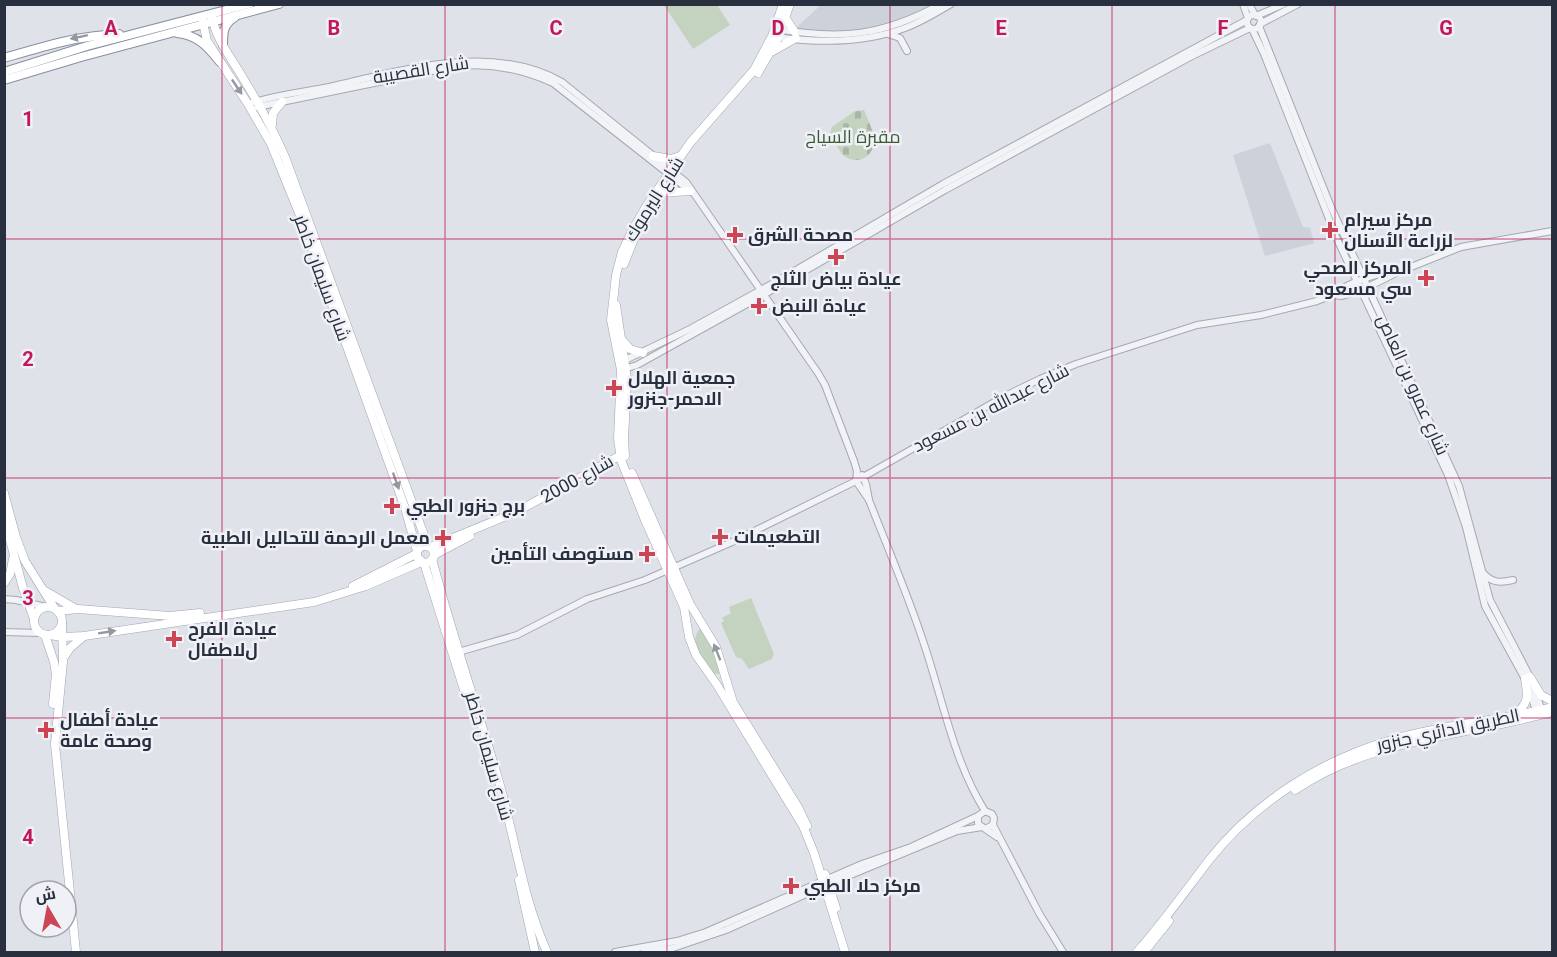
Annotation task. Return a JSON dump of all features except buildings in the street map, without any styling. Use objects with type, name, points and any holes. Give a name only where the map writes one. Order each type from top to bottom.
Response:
[{"type":"highway","points":[[4,80],[52,64],[165,34],[249,4]]},
{"type":"highway","points":[[4,72],[87,46],[279,4]]},
{"type":"highway","points":[[223,45],[226,25],[232,18],[243,13]]},
{"type":"highway","points":[[4,58],[81,37],[138,34]]},
{"type":"highway","points":[[165,34],[190,35],[205,44],[220,62]]},
{"type":"main road","name":"شارع اليرموك","points":[[623,366],[611,320],[616,275],[622,252],[633,229],[671,174],[698,140],[756,76],[772,51],[783,4]]},
{"type":"main road","name":"شارع اليرموك","points":[[623,456],[622,340],[616,316],[619,281],[629,249],[682,155],[754,70],[777,33],[789,4]]},
{"type":"main road","points":[[772,51],[795,35],[785,17]]},
{"type":"main road","name":"شارع سليمان خاطر","points":[[207,19],[272,127],[428,555],[494,781],[525,902],[535,952]]},
{"type":"main road","name":"شارع سليمان خاطر","points":[[207,19],[207,41],[271,144],[299,213],[405,508],[417,552],[428,555]]},
{"type":"main road","points":[[272,127],[273,113],[282,102]]},
{"type":"main road","points":[[653,156],[671,159],[682,155]]},
{"type":"main road","points":[[661,193],[692,193]]},
{"type":"main road","points":[[622,340],[630,349],[643,353]]},
{"type":"main road","points":[[623,456],[684,606],[693,649],[803,826],[850,952]]},
{"type":"main road","name":"شارع 2000","points":[[428,555],[623,456]]},
{"type":"main road","points":[[4,493],[25,561],[45,591],[62,623],[63,659],[55,744],[74,952]]},
{"type":"main road","points":[[4,518],[36,628],[44,634],[63,637],[84,636],[314,602],[366,586],[428,555],[422,546],[417,552],[353,586],[291,603],[170,616],[78,609],[56,610],[46,607],[38,611],[34,619]]},
{"type":"main road","points":[[4,583],[10,574],[14,554]]},
{"type":"main road","points":[[670,569],[716,647],[733,702],[803,816],[845,952]]},
{"type":"main road","points":[[45,591],[78,609]]},
{"type":"main road","points":[[44,634],[56,633],[62,623]]},
{"type":"main road","points":[[689,631],[694,625],[702,625]]},
{"type":"main road","points":[[44,634],[56,674],[51,729],[52,763],[64,879]]},
{"type":"main road","points":[[63,659],[70,648],[84,636]]},
{"type":"main road","name":"شارع سليمان خاطر","points":[[456,653],[499,783],[541,938],[547,952]]},
{"type":"main road","points":[[1527,678],[1541,695],[1552,701]]},
{"type":"main road","points":[[1510,717],[1526,703],[1527,678]]},
{"type":"main road","name":"الطريق الدائري جنزور","points":[[1144,952],[1233,842],[1272,806],[1304,784],[1331,770],[1397,746],[1539,713],[1552,706]]},
{"type":"main road","name":"الطريق الدائري جنزور","points":[[1137,952],[1211,858],[1228,840],[1259,810],[1301,780],[1349,755],[1393,739],[1510,717],[1552,712]]},
{"type":"street","points":[[777,33],[834,36],[883,29],[916,18],[940,4]]},
{"type":"street","points":[[795,35],[828,42],[881,34],[909,26],[951,4]]},
{"type":"street","points":[[1242,4],[1255,26]]},
{"type":"street","points":[[1249,4],[1251,17]]},
{"type":"street","points":[[623,366],[643,353],[763,292],[943,184],[1251,17],[1284,4]]},
{"type":"street","points":[[623,366],[645,360],[952,186],[1190,57],[1298,4]]},
{"type":"street","points":[[1251,17],[1259,18],[1255,26]]},
{"type":"street","name":"شارع عمرو بن العاص","points":[[1255,26],[1337,239],[1361,280],[1459,486],[1490,600],[1527,678],[1539,713]]},
{"type":"street","points":[[881,34],[896,35],[903,42],[907,51]]},
{"type":"street","name":"شارع القصيبة","points":[[258,103],[458,62],[479,60],[513,63],[538,70],[562,82],[653,156],[671,174]]},
{"type":"street","points":[[249,106],[258,103],[282,102],[452,68],[482,65],[503,67],[538,76],[552,83],[671,174],[692,193],[813,363],[825,385],[857,471],[856,481],[869,500]]},
{"type":"street","name":"شارع عبدالله بن مسعود","points":[[456,653],[517,635],[586,599],[670,569],[743,537],[856,481],[1005,396],[1076,364],[1197,325],[1261,315],[1333,296],[1342,296],[1365,289],[1396,273],[1461,247],[1552,231]]},
{"type":"street","points":[[1333,296],[1361,280],[1384,273],[1396,273]]},
{"type":"street","points":[[1365,289],[1458,501],[1485,606],[1527,678]]},
{"type":"street","points":[[857,471],[863,476],[869,500],[914,614],[958,752],[977,797],[981,814],[978,824],[987,827],[999,838],[1039,913],[1063,952]]},
{"type":"street","points":[[1483,573],[1498,582],[1513,580]]},
{"type":"street","points":[[4,599],[46,607]]},
{"type":"street","points":[[4,632],[44,634]]},
{"type":"street","points":[[615,952],[676,941],[706,932],[911,847],[981,814],[993,816],[987,827]]},
{"type":"street","points":[[644,952],[673,948],[726,930],[825,883],[957,831],[987,827]]},
{"type":"shaded area","points":[[821,5],[937,5],[890,26],[831,35],[798,30],[798,26]]},
{"type":"shaded area","points":[[1270,143],[1303,227],[1310,228],[1314,243],[1265,256],[1233,155]]},
{"type":"green space","points":[[664,5],[717,5],[730,25],[693,49]]},
{"type":"green space","name":"مقبرة السياح","points":[[864,110],[873,134],[873,148],[863,159],[853,160],[843,155],[831,141],[832,127],[855,111]]},
{"type":"green space","points":[[751,598],[774,654],[772,659],[749,669],[742,659],[736,657],[721,623],[724,621],[722,618],[731,613],[729,607]]},
{"type":"green space","points":[[701,628],[708,633],[722,671],[718,674],[711,673],[697,651],[695,639]]},
{"type":"place","name":"مركز سيرام لزراعة الأسنان","points":[[1330,230]]},
{"type":"place","name":"مصحة الشرق","points":[[735,235]]},
{"type":"place","name":"عيادة بياض الثلج","points":[[836,257]]},
{"type":"place","name":"المركز الصحي سي مسعود","points":[[1426,278]]},
{"type":"place","name":"عيادة النبض","points":[[759,306]]},
{"type":"place","name":"جمعية الهلال الاحمر-جنزور","points":[[614,388]]},
{"type":"place","name":"برج جنزور الطبي","points":[[392,506]]},
{"type":"place","name":"التطعيمات","points":[[720,537]]},
{"type":"place","name":"معمل الرحمة للتحاليل الطبية","points":[[443,538]]},
{"type":"place","name":"مستوصف التأمين","points":[[647,554]]},
{"type":"place","name":"عيادة الفرح لﻻطفال","points":[[174,639]]},
{"type":"place","name":"عيادة أطفال وصحة عامة","points":[[46,730]]},
{"type":"place","name":"مركز حلا الطبي","points":[[791,886]]}]
